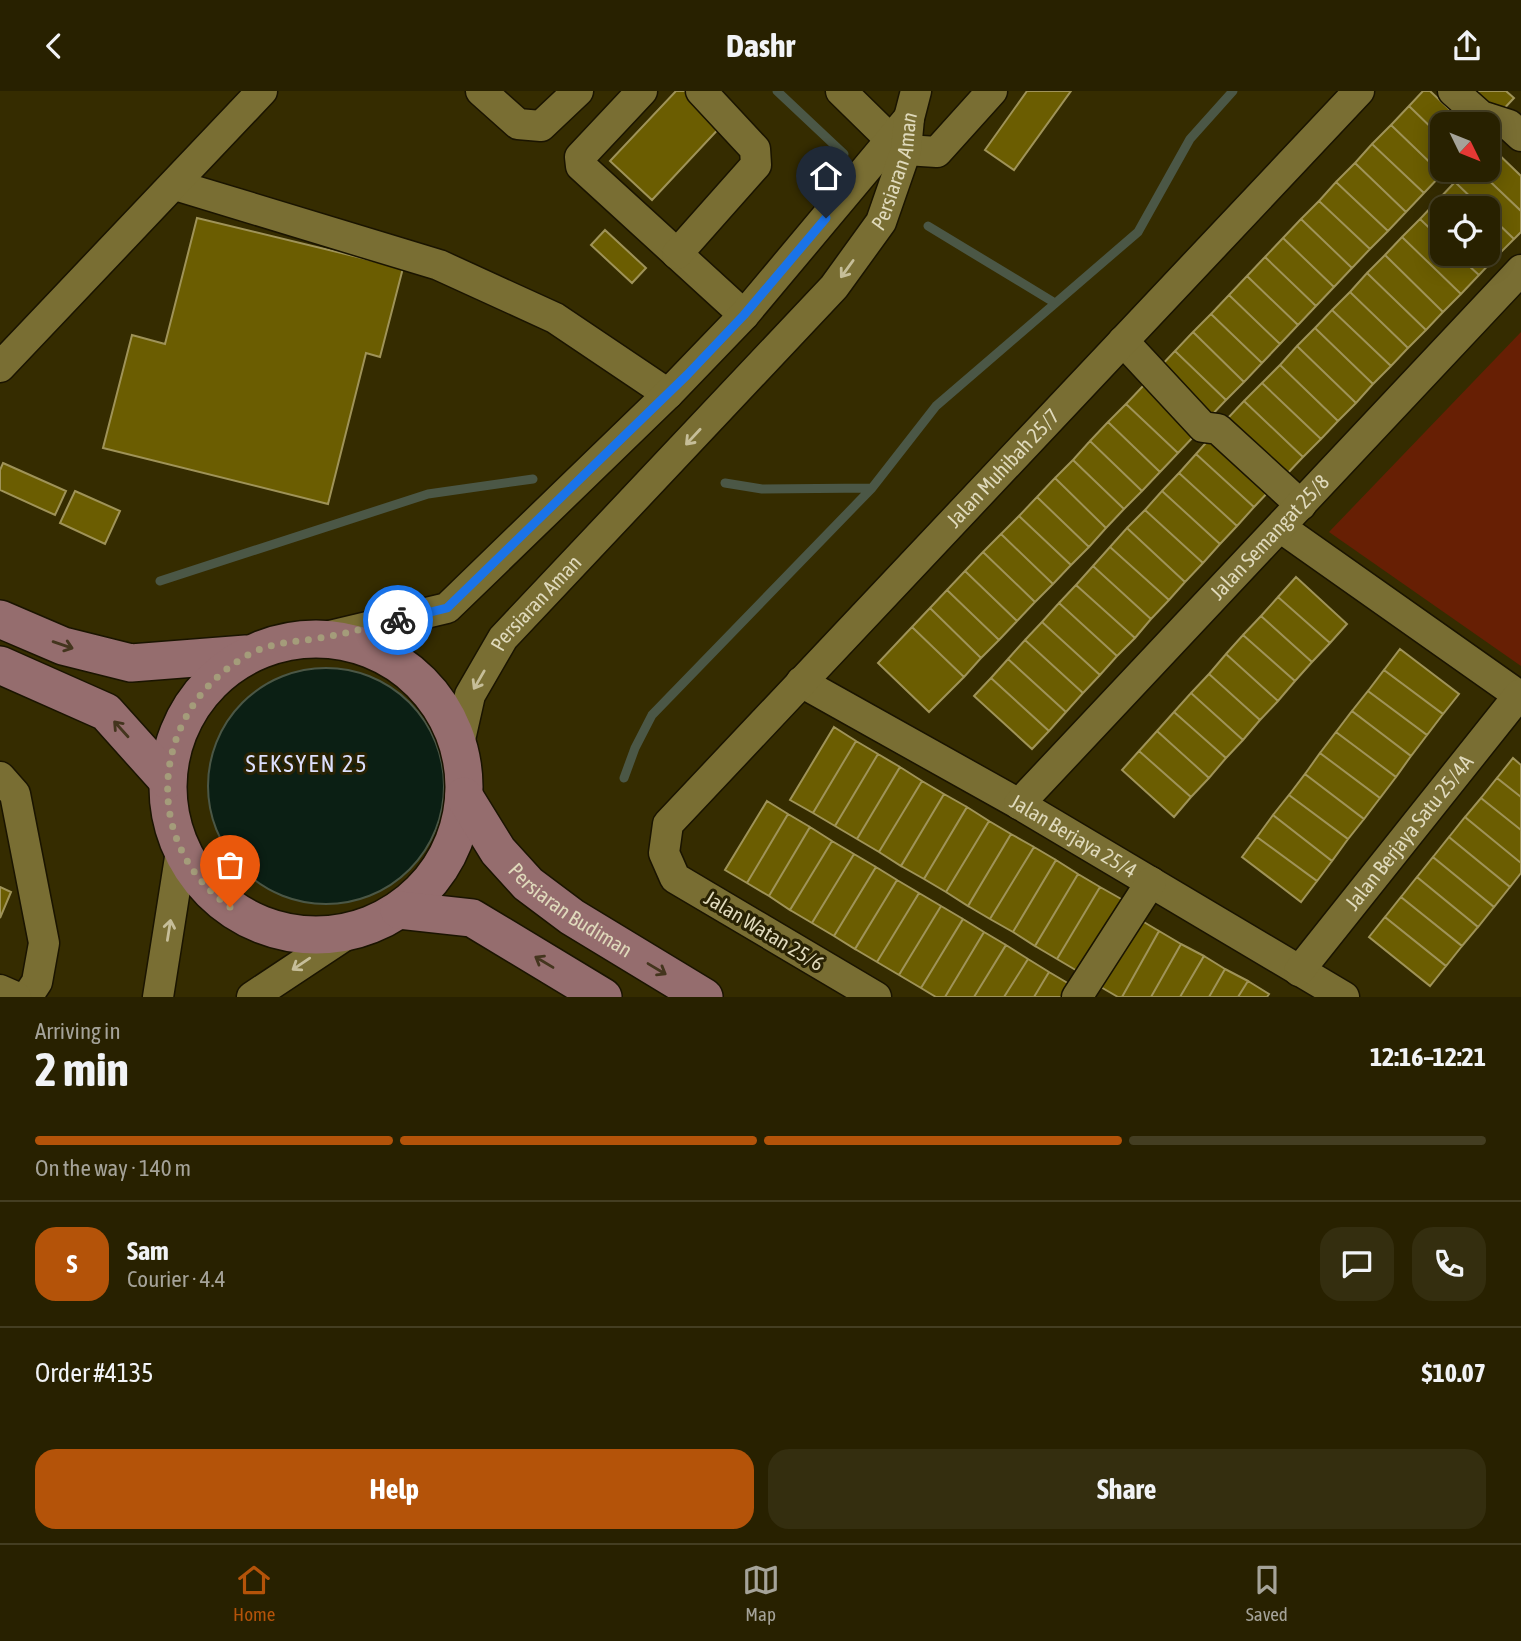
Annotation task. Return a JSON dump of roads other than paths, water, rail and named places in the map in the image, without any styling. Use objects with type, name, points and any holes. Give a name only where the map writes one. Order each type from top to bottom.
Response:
[{"type":"main road","points":[[0,619],[63,646],[131,663],[249,654]]},
{"type":"main road","points":[[321,638],[366,646],[407,669],[439,702],[459,744],[464,770],[464,796],[454,840],[443,860],[432,879],[399,910],[350,932],[299,935],[251,922],[210,893],[181,851],[169,816],[167,780],[174,741],[191,706],[217,676],[249,654],[284,641],[321,638]]},
{"type":"main road","points":[[0,664],[106,712],[167,780]]},
{"type":"main road","name":"Persiaran Budiman","points":[[464,796],[498,851],[528,884],[572,917],[704,997]]},
{"type":"main road","points":[[399,910],[472,918],[603,997]]},
{"type":"street","points":[[0,367],[262,91]]},
{"type":"street","points":[[481,91],[518,124],[541,126],[578,91]]},
{"type":"street","points":[[642,91],[580,157],[582,166],[744,315]]},
{"type":"street","points":[[677,254],[756,165],[755,149],[701,91]]},
{"type":"street","points":[[841,91],[905,125],[937,152],[992,91]]},
{"type":"street","name":"Jalan Muhibah 25/7","points":[[664,853],[668,824],[1359,91]]},
{"type":"street","points":[[1453,91],[1481,117],[1509,125],[1521,136]]},
{"type":"street","name":"Persiaran Aman","points":[[321,638],[447,608],[668,394],[744,315],[905,125]]},
{"type":"street","name":"Persiaran Aman","points":[[459,744],[470,695],[503,638],[834,287],[881,222],[905,125]]},
{"type":"street","points":[[175,184],[439,265],[555,319],[668,394]]},
{"type":"street","name":"Jalan Semangat 25/8","points":[[1019,804],[1521,270]]},
{"type":"street","points":[[1123,341],[1203,427],[1218,429],[1301,505]]},
{"type":"street","points":[[1280,527],[1520,696]]},
{"type":"street","name":"Jalan Berjaya 25/4","points":[[802,682],[1019,804],[1344,997]]},
{"type":"street","name":"Jalan Berjaya Satu 25/4A","points":[[1299,971],[1520,696]]},
{"type":"street","points":[[0,777],[15,793],[44,943],[37,982],[27,997]]},
{"type":"street","points":[[158,997],[181,851]]},
{"type":"street","name":"Jalan Watan 25/6","points":[[664,853],[675,878],[876,997]]},
{"type":"street","points":[[1077,997],[1151,882]]},
{"type":"street","points":[[252,997],[350,932]]},
{"type":"street","points":[[0,990],[16,997]]},
{"type":"waterway","points":[[777,91],[844,154]]},
{"type":"waterway","points":[[624,778],[635,748],[652,715],[872,488],[936,406],[1138,232],[1190,139],[1233,91]]},
{"type":"waterway","points":[[928,226],[1055,303]]},
{"type":"waterway","points":[[160,581],[428,494],[533,479]]},
{"type":"waterway","points":[[725,483],[762,489],[872,488]]},
{"type":"district","name":"SEKSYEN 25","points":[[307,764]]}]
